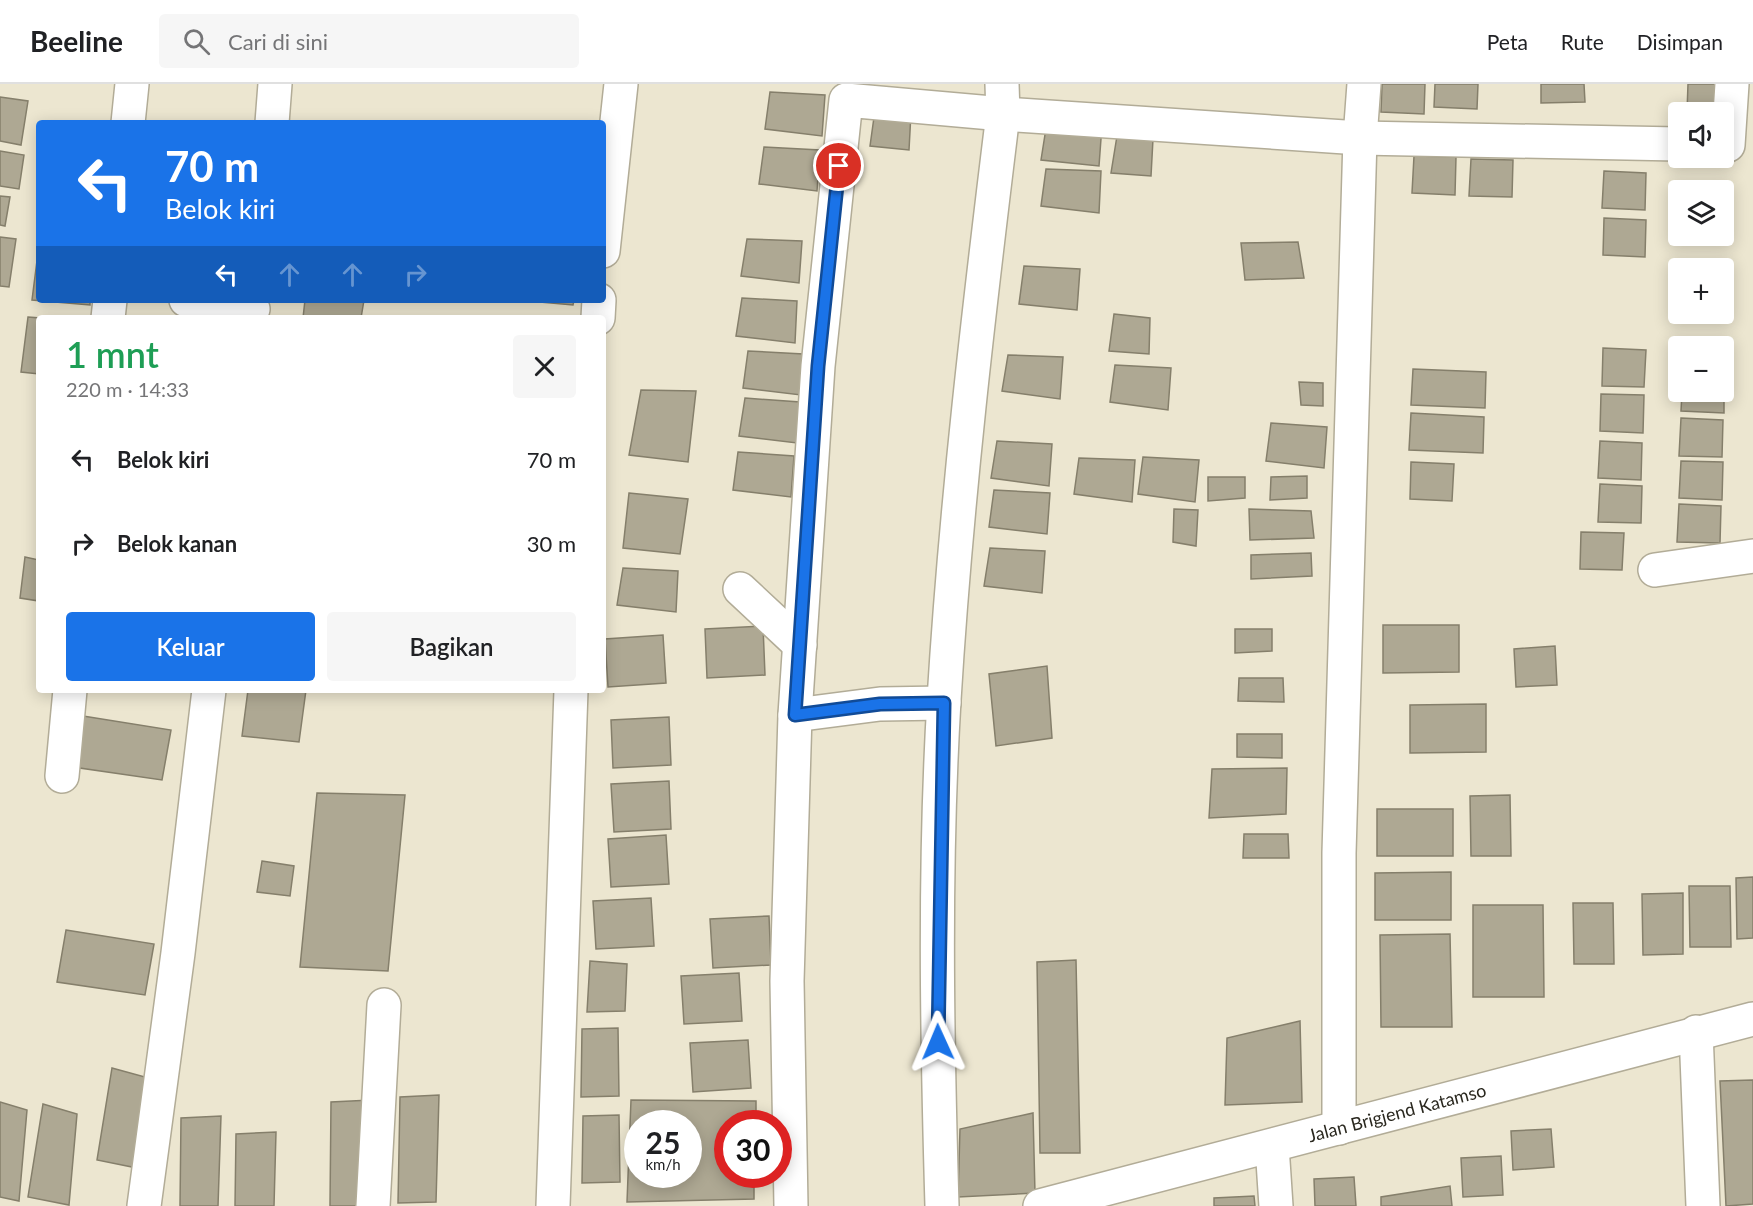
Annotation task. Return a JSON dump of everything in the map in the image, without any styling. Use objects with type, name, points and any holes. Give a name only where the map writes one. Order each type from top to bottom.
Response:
[{"type":"main road","points":[[128,120],[132,84]]},
{"type":"main road","points":[[272,120],[276,84]]},
{"type":"main road","points":[[606,201],[621,84]]},
{"type":"main road","points":[[1339,1128],[1339,853],[1360,138],[1364,84]]},
{"type":"main road","points":[[1732,84],[1735,146]]},
{"type":"main road","points":[[791,1206],[787,981],[795,715],[818,366],[847,92],[1002,99],[1360,138],[1668,144]]},
{"type":"main road","points":[[942,1206],[936,995],[944,703],[966,411],[1002,99]]},
{"type":"main road","points":[[208,303],[253,309]]},
{"type":"main road","points":[[1655,570],[1753,556]]},
{"type":"main road","points":[[740,589],[800,645]]},
{"type":"main road","points":[[62,776],[70,693]]},
{"type":"main road","points":[[144,1206],[178,953],[209,693]]},
{"type":"main road","points":[[553,1206],[571,693]]},
{"type":"main road","points":[[795,715],[880,704],[944,703]]},
{"type":"main road","points":[[373,1206],[384,1005]]},
{"type":"main road","name":"Jalan Brigjend Katamso","points":[[1040,1206],[1696,1032],[1753,1019]]},
{"type":"main road","points":[[1696,1032],[1703,1206]]},
{"type":"main road","points":[[1272,1146],[1276,1206]]},
{"type":"building","points":[[1382,84],[1425,84],[1424,114],[1381,112]]},
{"type":"building","points":[[1435,84],[1478,84],[1477,109],[1434,107]]},
{"type":"building","points":[[1541,84],[1584,84],[1585,102],[1541,103]]},
{"type":"building","points":[[1688,84],[1729,84],[1726,102],[1687,102]]},
{"type":"building","points":[[770,92],[825,95],[822,136],[765,129]]},
{"type":"building","points":[[0,97],[28,101],[21,145],[0,141]]},
{"type":"building","points":[[875,110],[911,113],[909,150],[870,146]]},
{"type":"building","points":[[1047,122],[1102,125],[1099,166],[1041,160]]},
{"type":"building","points":[[1117,136],[1153,139],[1151,176],[1111,173]]},
{"type":"building","points":[[764,147],[820,150],[817,191],[759,184]]},
{"type":"building","points":[[0,151],[24,155],[19,189],[0,186]]},
{"type":"building","points":[[1414,156],[1456,157],[1455,195],[1412,193]]},
{"type":"building","points":[[1471,159],[1513,160],[1512,197],[1469,196]]},
{"type":"building","points":[[1046,169],[1101,171],[1099,213],[1041,206]]},
{"type":"building","points":[[1604,171],[1646,173],[1645,210],[1602,208]]},
{"type":"building","points":[[0,196],[10,197],[5,226],[0,225]]},
{"type":"building","points":[[1604,218],[1646,220],[1645,257],[1603,255]]},
{"type":"building","points":[[0,237],[16,239],[9,287],[0,286]]},
{"type":"building","points":[[747,239],[802,241],[799,283],[741,276]]},
{"type":"building","points":[[1298,242],[1304,278],[1245,280],[1241,243]]},
{"type":"building","points":[[1024,266],[1080,269],[1077,310],[1019,304]]},
{"type":"building","points":[[36,269],[36,300],[32,300]]},
{"type":"building","points":[[742,298],[797,301],[795,343],[736,336]]},
{"type":"building","points":[[67,303],[90,303],[90,305]]},
{"type":"building","points":[[305,303],[364,303],[362,315],[303,315]]},
{"type":"building","points":[[551,303],[573,303],[573,305]]},
{"type":"building","points":[[1114,314],[1150,318],[1149,354],[1109,351]]},
{"type":"building","points":[[28,317],[36,318],[36,374],[21,372]]},
{"type":"building","points":[[1603,348],[1646,350],[1644,387],[1602,386]]},
{"type":"building","points":[[748,351],[803,354],[801,395],[743,388]]},
{"type":"building","points":[[1008,355],[1063,357],[1060,399],[1002,391]]},
{"type":"building","points":[[1115,365],[1171,368],[1168,410],[1110,402]]},
{"type":"building","points":[[1413,369],[1486,372],[1485,408],[1411,405]]},
{"type":"building","points":[[1299,382],[1323,383],[1323,406],[1301,405]]},
{"type":"building","points":[[641,390],[696,391],[688,462],[629,455]]},
{"type":"building","points":[[1601,394],[1644,395],[1643,433],[1600,431]]},
{"type":"building","points":[[745,398],[800,402],[797,443],[739,436]]},
{"type":"building","points":[[1681,402],[1724,402],[1724,413],[1681,411]]},
{"type":"building","points":[[1411,413],[1484,417],[1483,453],[1409,450]]},
{"type":"building","points":[[1681,418],[1723,420],[1722,457],[1679,456]]},
{"type":"building","points":[[1271,423],[1327,427],[1324,468],[1266,461]]},
{"type":"building","points":[[997,441],[1052,444],[1049,486],[991,478]]},
{"type":"building","points":[[1600,441],[1642,443],[1641,480],[1598,478]]},
{"type":"building","points":[[738,452],[794,456],[791,497],[733,490]]},
{"type":"building","points":[[1143,457],[1199,460],[1195,502],[1138,494]]},
{"type":"building","points":[[1079,458],[1135,460],[1132,502],[1074,494]]},
{"type":"building","points":[[1681,461],[1723,462],[1722,500],[1679,498]]},
{"type":"building","points":[[1411,462],[1454,464],[1452,501],[1410,499]]},
{"type":"building","points":[[1307,476],[1307,498],[1270,500],[1271,477]]},
{"type":"building","points":[[1208,477],[1245,477],[1245,498],[1208,501]]},
{"type":"building","points":[[1600,484],[1642,486],[1641,523],[1598,522]]},
{"type":"building","points":[[994,490],[1050,493],[1047,534],[989,527]]},
{"type":"building","points":[[629,493],[688,499],[680,554],[623,548]]},
{"type":"building","points":[[1679,504],[1721,506],[1720,543],[1677,542]]},
{"type":"building","points":[[1174,509],[1198,510],[1196,546],[1173,542]]},
{"type":"building","points":[[1249,509],[1311,511],[1314,538],[1250,540]]},
{"type":"building","points":[[1581,532],[1624,533],[1622,570],[1580,569]]},
{"type":"building","points":[[990,548],[1045,551],[1042,593],[984,586]]},
{"type":"building","points":[[1311,553],[1312,576],[1251,579],[1251,555]]},
{"type":"building","points":[[25,557],[36,559],[36,601],[20,598]]},
{"type":"building","points":[[623,568],[678,571],[676,612],[617,605]]},
{"type":"building","points":[[1383,625],[1459,625],[1459,672],[1383,673]]},
{"type":"building","points":[[763,626],[765,675],[707,678],[705,629]]},
{"type":"building","points":[[1235,629],[1272,629],[1272,651],[1235,653]]},
{"type":"building","points":[[663,635],[666,683],[608,687],[606,639]]},
{"type":"building","points":[[1555,646],[1557,685],[1516,687],[1514,649]]},
{"type":"building","points":[[1047,666],[1052,738],[996,746],[989,674]]},
{"type":"building","points":[[1239,678],[1283,678],[1284,702],[1238,701]]},
{"type":"building","points":[[248,693],[306,693],[299,742],[242,736]]},
{"type":"building","points":[[1486,704],[1486,752],[1410,753],[1410,705]]},
{"type":"building","points":[[83,716],[171,730],[162,780],[73,767]]},
{"type":"building","points":[[669,717],[671,765],[613,768],[611,720]]},
{"type":"building","points":[[1237,734],[1282,734],[1282,758],[1237,757]]},
{"type":"building","points":[[1287,768],[1286,814],[1209,818],[1212,769]]},
{"type":"building","points":[[669,781],[671,829],[614,832],[611,784]]},
{"type":"building","points":[[317,793],[405,795],[388,971],[300,967]]},
{"type":"building","points":[[1510,795],[1511,856],[1471,856],[1470,796]]},
{"type":"building","points":[[1377,809],[1453,809],[1453,856],[1377,856]]},
{"type":"building","points":[[1244,834],[1288,834],[1289,858],[1243,858]]},
{"type":"building","points":[[666,835],[669,884],[611,887],[608,839]]},
{"type":"building","points":[[262,861],[294,866],[290,896],[257,892]]},
{"type":"building","points":[[1451,872],[1451,920],[1375,920],[1375,873]]},
{"type":"building","points":[[1753,877],[1753,938],[1737,939],[1736,878]]},
{"type":"building","points":[[1689,886],[1730,886],[1731,947],[1690,947]]},
{"type":"building","points":[[1683,893],[1683,954],[1643,955],[1642,894]]},
{"type":"building","points":[[651,898],[654,946],[596,949],[593,901]]},
{"type":"building","points":[[1573,903],[1613,903],[1614,964],[1574,964]]},
{"type":"building","points":[[1473,905],[1543,905],[1544,997],[1473,997]]},
{"type":"building","points":[[769,916],[771,965],[713,968],[710,919]]},
{"type":"building","points":[[66,930],[154,944],[145,995],[57,982]]},
{"type":"building","points":[[1450,934],[1452,1027],[1381,1027],[1380,935]]},
{"type":"building","points":[[1076,960],[1080,1153],[1040,1153],[1037,962]]},
{"type":"building","points":[[590,961],[627,964],[625,1011],[587,1012]]},
{"type":"building","points":[[739,973],[742,1021],[684,1024],[681,976]]},
{"type":"building","points":[[1300,1021],[1302,1102],[1225,1105],[1227,1038]]},
{"type":"building","points":[[618,1028],[619,1096],[581,1097],[582,1029]]},
{"type":"building","points":[[748,1040],[751,1088],[693,1092],[690,1043]]},
{"type":"building","points":[[112,1068],[145,1077],[137,1168],[97,1160]]},
{"type":"building","points":[[1753,1080],[1753,1204],[1726,1206],[1720,1081]]},
{"type":"building","points":[[439,1095],[436,1202],[398,1203],[400,1097]]},
{"type":"building","points":[[371,1100],[368,1206],[330,1206],[331,1102]]},
{"type":"building","points":[[631,1100],[756,1101],[756,1110],[714,1110],[714,1188],[754,1188],[754,1199],[627,1202],[628,1188],[702,1188],[702,1110],[631,1110]]},
{"type":"building","points":[[0,1102],[27,1110],[19,1201],[0,1197]]},
{"type":"building","points":[[43,1104],[77,1114],[69,1205],[28,1197]]},
{"type":"building","points":[[1033,1113],[1035,1193],[958,1197],[960,1129]]},
{"type":"building","points":[[619,1115],[620,1182],[582,1183],[583,1116]]},
{"type":"building","points":[[221,1116],[218,1206],[180,1206],[181,1118]]},
{"type":"building","points":[[1551,1129],[1554,1167],[1513,1170],[1511,1131]]},
{"type":"building","points":[[276,1132],[274,1206],[235,1206],[236,1134]]},
{"type":"building","points":[[1501,1156],[1503,1195],[1463,1197],[1461,1158]]},
{"type":"building","points":[[1354,1177],[1356,1206],[1315,1206],[1314,1179]]},
{"type":"building","points":[[1450,1186],[1452,1206],[1381,1206],[1381,1197]]},
{"type":"building","points":[[1254,1196],[1255,1206],[1214,1206],[1214,1198]]},
{"type":"route","points":[[839,166],[818,366],[795,715],[880,704],[944,703],[936,995],[938,1042]]}]
